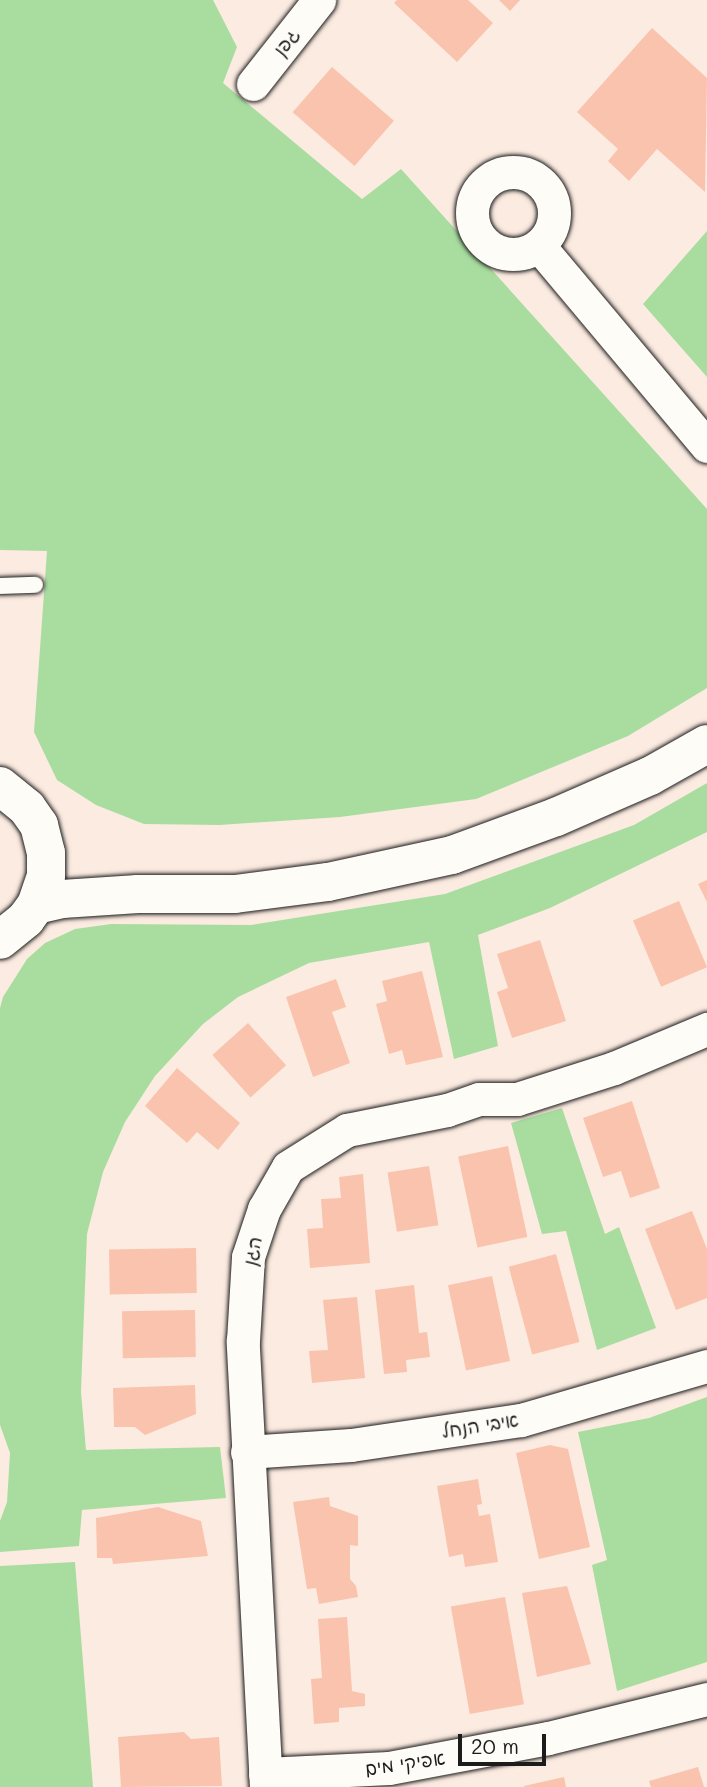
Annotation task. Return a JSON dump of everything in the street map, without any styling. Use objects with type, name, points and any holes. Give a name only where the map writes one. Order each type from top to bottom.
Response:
[{"type":"street","name":"גפן","points":[[253,83],[319,0]]},
{"type":"street","points":[[539,246],[707,446]]},
{"type":"street","points":[[37,905],[62,899],[138,894],[248,893],[328,883],[452,855],[556,817],[650,776],[707,744]]},
{"type":"street","points":[[0,785],[27,808],[39,825],[46,853],[46,876],[37,905],[26,919],[0,940]]},
{"type":"street","points":[[46,853],[96,879],[138,894]]},
{"type":"street","name":"הגן","points":[[266,1781],[243,1341],[248,1257],[264,1209],[288,1167],[347,1130],[447,1111],[479,1099],[517,1099],[614,1068],[707,1029]]},
{"type":"street","name":"איבי הנחל","points":[[247,1452],[351,1445],[521,1420],[707,1366]]},
{"type":"street","name":"אפיקי מים","points":[[266,1781],[389,1768],[548,1738],[707,1699]]},
{"type":"lane","points":[[0,586],[35,585]]},
{"type":"green space","points":[[0,0],[213,0],[237,47],[223,83],[362,199],[401,169],[707,509],[707,688],[628,736],[476,799],[340,817],[219,825],[144,824],[96,805],[57,780],[34,732],[47,551],[0,550]]},
{"type":"green space","points":[[707,231],[707,377],[643,304]]},
{"type":"green space","points":[[707,783],[707,832],[550,908],[478,935],[498,1046],[454,1059],[429,942],[309,963],[238,997],[203,1024],[155,1076],[125,1122],[103,1172],[87,1234],[81,1392],[86,1450],[220,1447],[226,1498],[82,1510],[79,1546],[0,1552],[0,1521],[7,1502],[10,1453],[0,1425],[0,1008],[3,997],[27,959],[45,943],[75,929],[111,924],[251,925],[445,894],[634,825]]},
{"type":"green space","points":[[562,1108],[605,1234],[619,1227],[656,1328],[597,1350],[566,1231],[542,1234],[511,1123]]},
{"type":"green space","points":[[707,1397],[707,1662],[617,1691],[592,1565],[607,1560],[578,1432],[649,1418]]},
{"type":"green space","points":[[75,1562],[93,1787],[0,1787],[0,1566]]},
{"type":"building","points":[[397,0],[468,0],[493,23],[457,62],[394,3]]},
{"type":"building","points":[[499,0],[520,0],[510,11]]},
{"type":"building","points":[[652,28],[707,78],[705,192],[657,149],[629,181],[608,161],[618,149],[577,112]]},
{"type":"building","points":[[332,67],[394,121],[355,166],[293,112]]},
{"type":"building","points":[[707,880],[707,902],[698,884]]},
{"type":"building","points":[[679,901],[707,967],[661,987],[633,921]]},
{"type":"building","points":[[540,940],[566,1021],[512,1038],[497,992],[508,988],[497,954]]},
{"type":"building","points":[[422,971],[443,1057],[406,1065],[402,1050],[389,1054],[376,1004],[387,1001],[382,981]]},
{"type":"building","points":[[336,979],[346,1007],[332,1012],[350,1063],[313,1077],[286,997]]},
{"type":"building","points":[[248,1023],[286,1065],[250,1097],[212,1055]]},
{"type":"building","points":[[177,1068],[240,1123],[218,1150],[197,1132],[187,1143],[145,1106]]},
{"type":"building","points":[[632,1101],[660,1188],[630,1198],[621,1171],[603,1177],[583,1118]]},
{"type":"building","points":[[508,1146],[527,1237],[477,1248],[458,1157]]},
{"type":"building","points":[[429,1166],[438,1225],[397,1232],[388,1173]]},
{"type":"building","points":[[363,1174],[370,1263],[310,1268],[307,1229],[323,1228],[321,1199],[341,1198],[339,1177]]},
{"type":"building","points":[[692,1211],[707,1249],[707,1298],[676,1310],[645,1229]]},
{"type":"building","points":[[196,1248],[197,1293],[110,1295],[109,1250]]},
{"type":"building","points":[[556,1254],[580,1342],[532,1355],[509,1267]]},
{"type":"building","points":[[492,1276],[510,1361],[466,1370],[448,1285]]},
{"type":"building","points":[[414,1285],[419,1333],[427,1332],[430,1357],[406,1360],[407,1372],[384,1374],[375,1290]]},
{"type":"building","points":[[357,1297],[365,1378],[312,1383],[309,1351],[328,1350],[323,1300]]},
{"type":"building","points":[[195,1310],[196,1357],[123,1358],[122,1311]]},
{"type":"building","points":[[195,1385],[196,1414],[145,1435],[135,1427],[114,1427],[113,1388]]},
{"type":"building","points":[[550,1445],[568,1449],[590,1547],[539,1559],[516,1453]]},
{"type":"building","points":[[478,1479],[482,1504],[477,1505],[479,1516],[490,1514],[498,1562],[465,1567],[463,1554],[449,1557],[437,1486]]},
{"type":"building","points":[[329,1497],[330,1506],[358,1516],[358,1546],[350,1545],[350,1579],[356,1586],[358,1597],[319,1604],[316,1588],[307,1589],[293,1502]]},
{"type":"building","points":[[158,1507],[201,1521],[208,1556],[113,1564],[112,1558],[97,1558],[96,1518]]},
{"type":"building","points":[[567,1586],[591,1664],[537,1677],[522,1593]]},
{"type":"building","points":[[505,1597],[524,1704],[470,1714],[451,1607]]},
{"type":"building","points":[[347,1617],[352,1691],[365,1694],[365,1706],[339,1708],[339,1722],[314,1724],[311,1679],[322,1678],[318,1619]]},
{"type":"building","points":[[184,1732],[191,1739],[219,1737],[222,1786],[121,1787],[118,1737]]},
{"type":"building","points":[[698,1767],[704,1787],[651,1787],[649,1781]]},
{"type":"building","points":[[564,1777],[566,1787],[524,1787],[524,1786]]}]
